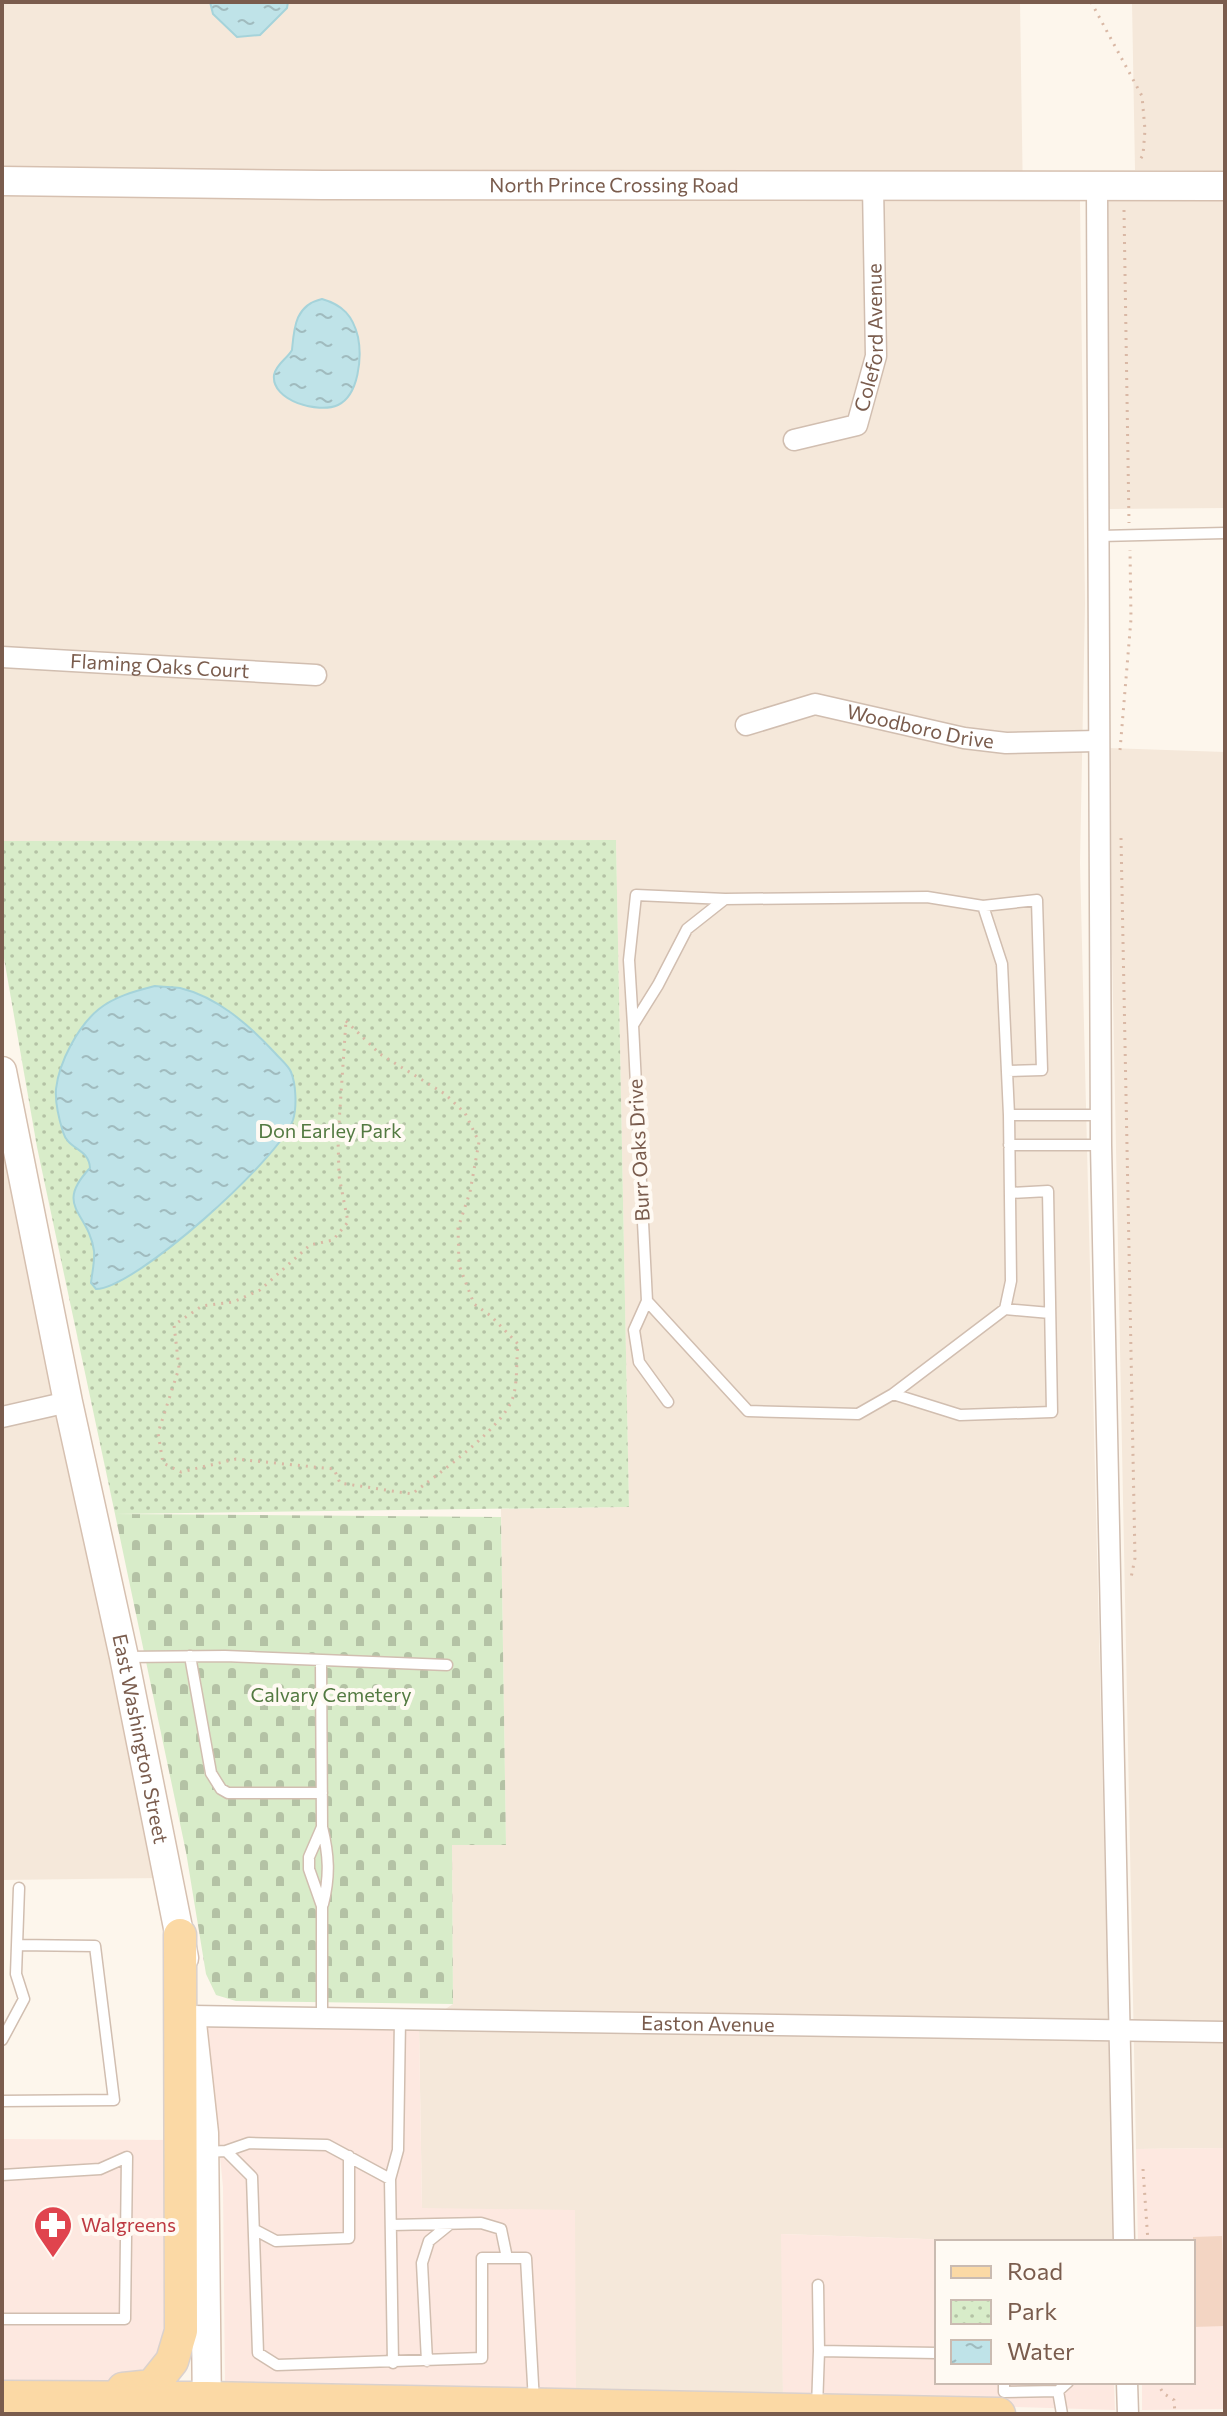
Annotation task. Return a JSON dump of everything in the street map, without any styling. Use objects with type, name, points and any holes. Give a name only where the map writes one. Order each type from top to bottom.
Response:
[{"type":"main road","name":"North Prince Crossing Road","points":[[2,181],[323,185],[1225,186]]},
{"type":"main road","name":"East Washington Street","points":[[2,1071],[180,1935],[215,2152],[207,2406]]},
{"type":"main road","points":[[48,2398],[152,2386],[172,2361],[181,2331],[180,1935]]},
{"type":"main road","points":[[2,2397],[207,2406],[460,2408],[534,2404],[817,2412],[1002,2400]]},
{"type":"street","name":"Coleford Avenue","points":[[794,440],[857,425],[876,356],[873,186]]},
{"type":"street","points":[[1097,186],[1100,1115],[1122,2031],[1124,2240]]},
{"type":"street","name":"Flaming Oaks Court","points":[[2,657],[316,675]]},
{"type":"street","name":"Woodboro Drive","points":[[746,725],[815,704],[964,738],[1006,743],[1097,741]]},
{"type":"street","points":[[2,1417],[68,1402]]},
{"type":"street","name":"Easton Avenue","points":[[192,2016],[1225,2032]]},
{"type":"street","points":[[1127,2384],[1128,2414]]},
{"type":"lane","points":[[1100,536],[1225,533]]},
{"type":"lane","name":"Burr Oaks Drive","points":[[647,1301],[629,960],[636,895],[725,899]]},
{"type":"lane","points":[[633,1025],[687,929],[725,899],[927,897],[983,906],[1037,900],[1042,1070],[1007,1071]]},
{"type":"lane","points":[[668,1402],[639,1362],[634,1330],[647,1301],[748,1411],[858,1414],[893,1394],[1005,1309],[1011,1281],[1009,1115],[1002,964],[983,906]]},
{"type":"lane","points":[[1009,1115],[1100,1115]]},
{"type":"lane","points":[[1009,1145],[1101,1145]]},
{"type":"lane","points":[[893,1394],[960,1415],[1052,1412],[1048,1191],[1010,1193]]},
{"type":"lane","points":[[1005,1309],[1050,1313]]},
{"type":"lane","points":[[124,1657],[190,1656],[447,1665]]},
{"type":"lane","points":[[190,1656],[211,1773],[221,1789],[236,1794],[322,1793]]},
{"type":"lane","points":[[321,1662],[322,1827],[330,1860],[322,1906],[322,2018]]},
{"type":"lane","points":[[322,1827],[309,1857],[309,1869],[322,1906]]},
{"type":"lane","points":[[2,2040],[24,1999],[16,1974],[19,1888]]},
{"type":"lane","points":[[2,2101],[114,2100],[95,1946],[17,1945]]},
{"type":"lane","points":[[393,2363],[390,2179],[398,2150],[400,2019]]},
{"type":"lane","points":[[215,2152],[249,2143],[327,2145],[390,2179]]},
{"type":"lane","points":[[215,2152],[252,2177],[258,2353],[277,2365],[482,2358],[482,2258],[526,2258],[534,2404]]},
{"type":"lane","points":[[255,2230],[276,2241],[349,2238],[349,2156]]},
{"type":"lane","points":[[2,2175],[100,2169],[127,2157],[125,2319],[2,2319]]},
{"type":"lane","points":[[391,2225],[481,2223],[501,2229],[507,2258]]},
{"type":"lane","points":[[427,2361],[422,2263],[429,2241],[450,2224]]},
{"type":"lane","points":[[817,2412],[818,2285]]},
{"type":"lane","points":[[819,2351],[935,2353]]},
{"type":"lane","points":[[1002,2400],[1058,2391],[1066,2384]]},
{"type":"lane","points":[[1058,2391],[1062,2414]]},
{"type":"path","points":[[1091,2],[1142,96],[1145,130],[1143,155],[1139,163],[1126,167]]},
{"type":"path","points":[[1119,763],[1131,619],[1124,212]]},
{"type":"path","points":[[1120,826],[1135,1558],[1128,1587]]},
{"type":"path","points":[[346,1021],[380,1054],[445,1094],[465,1113],[479,1142],[470,1192],[458,1228],[459,1265],[474,1304],[491,1316],[518,1344],[513,1399],[503,1415],[463,1455],[412,1494],[340,1483],[334,1469],[236,1459],[181,1472],[163,1463],[158,1433],[179,1368],[174,1325],[202,1306],[233,1302],[260,1290],[310,1245],[333,1240],[348,1222],[339,1176],[338,1138],[346,1021]]},
{"type":"path","points":[[1143,2165],[1148,2240]]},
{"type":"path","points":[[1158,2384],[1163,2393],[1174,2400],[1175,2414]]},
{"type":"shaded area","points":[[2,2],[1020,2],[1023,201],[1080,201],[1085,604],[1080,863],[1114,2240],[954,2240],[782,2234],[783,2400],[576,2393],[422,2208],[419,2027],[453,2004],[452,1844],[506,1844],[501,1509],[629,1507],[616,840],[2,841]]},
{"type":"shaded area","points":[[1132,2],[1225,2],[1225,171],[1135,170]]},
{"type":"shaded area","points":[[1225,199],[1225,508],[1109,509],[1106,200]]},
{"type":"shaded area","points":[[1108,748],[1225,752],[1225,2148],[1136,2149]]},
{"type":"shaded area","points":[[2,1136],[54,1394],[2,1406]]},
{"type":"shaded area","points":[[61,1411],[160,1878],[2,1880],[2,1424]]},
{"type":"shaded area","points":[[207,2024],[419,2027],[422,2208],[575,2210],[576,2393],[225,2386],[223,2187]]},
{"type":"shaded area","points":[[2,2139],[176,2140],[179,2256],[177,2395],[2,2394]]},
{"type":"shaded area","points":[[1225,2148],[1225,2409],[1142,2410],[1142,2384],[1195,2384],[1195,2240],[1138,2240],[1136,2149]]},
{"type":"shaded area","points":[[781,2234],[954,2240],[935,2240],[935,2384],[1114,2384],[1115,2410],[783,2400]]},
{"type":"green space","name":"Don Earley Park","points":[[616,840],[629,1507],[115,1514],[37,1147],[2,947],[2,841]]},
{"type":"green space","name":"Calvary Cemetery","points":[[115,1514],[501,1517],[506,1845],[452,1845],[453,2004],[236,2001],[216,1995],[206,1974],[186,1852]]},
{"type":"water","points":[[210,2],[288,2],[287,8],[260,35],[237,37],[213,14]]},
{"type":"water","points":[[322,299],[341,308],[350,317],[358,337],[360,355],[351,393],[338,405],[320,408],[288,398],[275,384],[274,375],[292,350],[295,326],[301,312],[306,306]]},
{"type":"water","points":[[155,986],[180,988],[207,998],[255,1033],[291,1072],[295,1089],[294,1115],[282,1138],[262,1163],[204,1219],[141,1268],[115,1283],[96,1289],[91,1283],[94,1255],[91,1238],[74,1201],[79,1181],[90,1168],[89,1161],[63,1132],[56,1089],[71,1045],[91,1016],[119,997]]},
{"type":"building","points":[[1222,2236],[1225,2326],[1195,2327],[1193,2237]]},
{"type":"place","name":"Walgreens","points":[[53,2259]]}]
